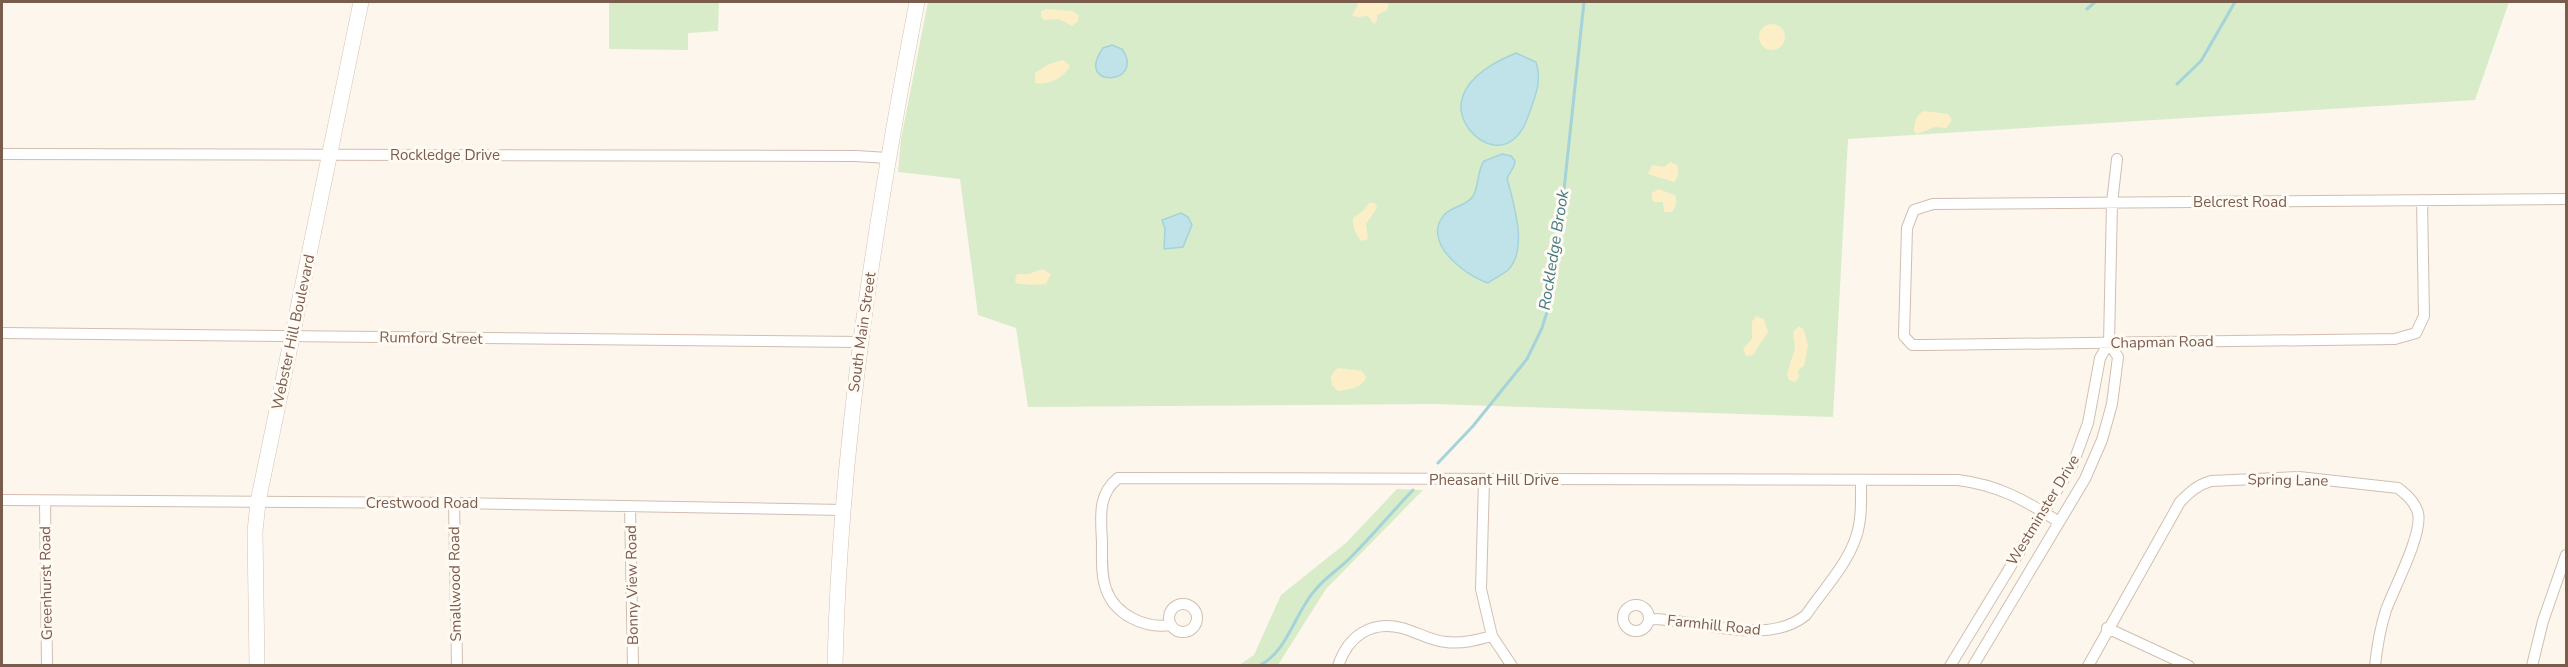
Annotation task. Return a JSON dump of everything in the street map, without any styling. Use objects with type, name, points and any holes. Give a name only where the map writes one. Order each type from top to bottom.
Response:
[{"type":"street","name":"Webster Hill Boulevard","points":[[257,666],[255,532],[258,502],[362,2]]},
{"type":"street","name":"South Main Street","points":[[835,666],[843,510],[860,342],[888,158],[916,2]]},
{"type":"street","name":"Rockledge Drive","points":[[2,154],[845,156],[888,158]]},
{"type":"street","name":"Westminster Drive","points":[[1950,666],[2042,511],[2073,464],[2088,423],[2100,358],[2109,343],[2112,203],[2117,159]]},
{"type":"street","name":"Belcrest Road","points":[[1914,210],[1933,204],[2566,199]]},
{"type":"street","name":"Chapman Road","points":[[1914,210],[1907,228],[1902,324],[1904,336],[1912,345],[2395,339],[2416,333],[2424,316],[2422,200]]},
{"type":"street","name":"Rumford Street","points":[[2,333],[860,342]]},
{"type":"street","name":"Westminster Drive","points":[[1973,666],[2085,479],[2102,440],[2112,404],[2118,357],[2109,343]]},
{"type":"street","name":"Spring Lane","points":[[2088,666],[2107,628],[2180,502],[2200,484],[2211,481],[2299,477],[2398,488],[2410,497],[2418,514],[2417,531],[2377,642],[2375,666]]},
{"type":"street","name":"Pheasant Hill Drive","points":[[1171,625],[1158,627],[1133,620],[1119,609],[1107,591],[1103,574],[1101,508],[1110,484],[1118,478],[1862,482],[1958,480],[1985,484],[2006,491],[2059,522]]},
{"type":"street","points":[[1484,480],[1481,590],[1492,636],[1512,666]]},
{"type":"street","name":"Farmhill Road","points":[[1649,619],[1758,631],[1776,631],[1798,622],[1806,615],[1848,555],[1856,538],[1862,482]]},
{"type":"street","name":"Crestwood Road","points":[[2,500],[454,503],[843,510]]},
{"type":"street","name":"Greenhurst Road","points":[[45,501],[48,666]]},
{"type":"street","name":"Smallwood Road","points":[[454,503],[457,666]]},
{"type":"street","name":"Bonny View Road","points":[[630,506],[633,666]]},
{"type":"street","points":[[2532,666],[2543,621],[2566,555]]},
{"type":"street","points":[[1338,666],[1345,649],[1355,636],[1381,626],[1401,628],[1438,641],[1454,643],[1492,636]]},
{"type":"street","points":[[2107,628],[2188,666]]},
{"type":"green space","points":[[609,2],[719,2],[718,31],[688,33],[688,50],[609,49]]},
{"type":"green space","points":[[928,2],[2509,2],[2475,100],[1848,139],[1833,417],[1433,404],[1028,407],[1016,328],[978,315],[960,179],[898,172],[901,139]]},
{"type":"green space","points":[[1397,489],[1423,490],[1326,589],[1278,665],[1239,665],[1254,655],[1281,595],[1346,543]]},
{"type":"sand","points":[[1357,2],[1385,2],[1389,5],[1387,10],[1377,15],[1377,21],[1374,24],[1368,16],[1352,15],[1358,5]]},
{"type":"sand","points":[[1047,9],[1073,11],[1079,16],[1078,21],[1072,26],[1059,19],[1044,20],[1041,17],[1041,11]]},
{"type":"sand","points":[[1772,24],[1781,28],[1785,37],[1781,46],[1772,50],[1763,46],[1759,37],[1763,28]]},
{"type":"sand","points":[[1063,60],[1070,65],[1065,73],[1056,80],[1035,83],[1035,73],[1049,64]]},
{"type":"sand","points":[[1924,111],[1948,114],[1952,120],[1946,128],[1935,127],[1917,134],[1914,131],[1916,119]]},
{"type":"sand","points":[[1670,162],[1678,168],[1678,176],[1674,182],[1648,174],[1652,165],[1664,167]]},
{"type":"sand","points":[[1659,189],[1676,196],[1676,205],[1672,212],[1664,212],[1663,202],[1652,200],[1652,193]]},
{"type":"sand","points":[[1370,202],[1376,204],[1377,208],[1366,224],[1368,239],[1362,241],[1355,231],[1353,218]]},
{"type":"sand","points":[[1042,269],[1051,274],[1046,284],[1016,283],[1017,274],[1029,274]]},
{"type":"sand","points":[[1756,316],[1764,319],[1768,332],[1753,355],[1746,356],[1743,349],[1752,339],[1752,322]]},
{"type":"sand","points":[[1799,326],[1804,330],[1808,346],[1804,366],[1798,370],[1799,378],[1795,382],[1789,380],[1787,374],[1795,348],[1793,332]]},
{"type":"sand","points":[[1336,369],[1362,371],[1366,377],[1358,386],[1338,391],[1332,385],[1331,376]]},
{"type":"water","points":[[1112,45],[1122,49],[1127,61],[1125,70],[1119,76],[1111,78],[1102,76],[1097,71],[1096,62],[1103,48]]},
{"type":"water","points":[[1516,53],[1536,62],[1538,87],[1524,126],[1517,136],[1505,144],[1487,143],[1471,132],[1465,123],[1461,104],[1463,95],[1481,72]]},
{"type":"water","points":[[1502,154],[1511,156],[1515,161],[1507,178],[1518,225],[1518,250],[1508,270],[1488,283],[1468,273],[1448,256],[1441,246],[1438,235],[1439,224],[1445,214],[1467,202],[1473,196],[1484,161]]},
{"type":"water","points":[[1181,213],[1188,217],[1192,225],[1183,247],[1164,249],[1165,229],[1162,220]]},
{"type":"waterway","name":"Rockledge Brook","points":[[1438,463],[1473,426],[1527,359],[1542,328],[1550,302],[1558,246],[1584,2]]},
{"type":"waterway","points":[[2087,9],[2095,2]]},
{"type":"waterway","points":[[2177,84],[2201,61],[2235,2]]},
{"type":"waterway","name":"Rockledge Brook","points":[[1259,666],[1277,651],[1316,589],[1350,558],[1413,490]]}]
